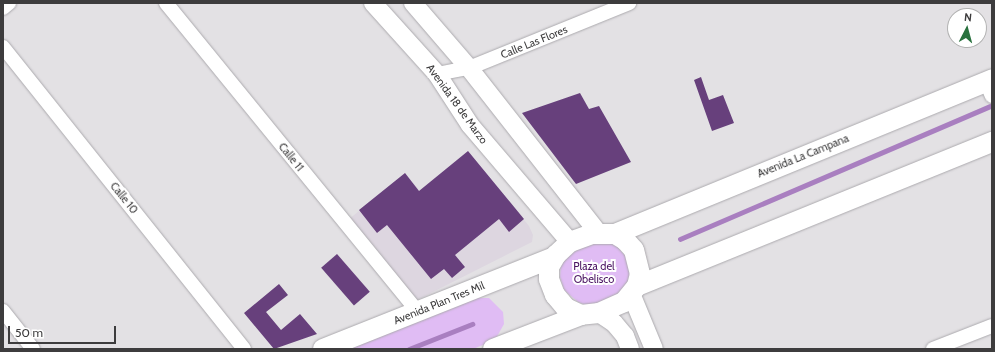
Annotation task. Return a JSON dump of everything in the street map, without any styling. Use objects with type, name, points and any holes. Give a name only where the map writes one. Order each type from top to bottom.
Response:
[{"type":"main road","name":"Avenida La Campana","points":[[607,234],[990,86]]},
{"type":"main road","points":[[493,349],[590,314],[614,308],[635,291],[992,142]]},
{"type":"main road","points":[[590,314],[566,308],[555,295],[549,279],[549,267],[554,257],[570,242],[607,234],[634,250],[640,274],[635,291]]},
{"type":"main road","name":"Avenida Plan Tres Mil","points":[[323,349],[554,257]]},
{"type":"street","points":[[3,8],[10,3]]},
{"type":"street","name":"Calle 11","points":[[166,3],[417,311]]},
{"type":"street","name":"Avenida 18 de Marzo","points":[[373,3],[436,74],[470,125],[570,242]]},
{"type":"street","points":[[413,3],[607,234]]},
{"type":"street","name":"Calle Las Flores","points":[[436,74],[469,68],[629,3]]},
{"type":"street","name":"Calle 10","points":[[3,47],[244,349]]},
{"type":"street","points":[[635,291],[654,349]]},
{"type":"street","points":[[3,311],[33,349]]},
{"type":"street","points":[[590,314],[614,323],[624,336],[630,349]]},
{"type":"street","points":[[933,349],[992,326]]},
{"type":"shaded area","points":[[468,151],[529,226],[533,235],[532,242],[415,301],[348,220],[405,173],[420,191]]},
{"type":"green space","name":"Plaza del Obelisco","points":[[608,242],[617,246],[627,258],[630,271],[626,289],[608,302],[586,305],[578,302],[564,290],[560,277],[561,264],[567,256],[586,244]]},
{"type":"green space","points":[[473,298],[489,298],[503,312],[504,324],[495,340],[473,349],[342,349]]},
{"type":"building","points":[[701,77],[709,100],[723,95],[734,123],[712,131],[694,80]]},
{"type":"building","points":[[580,93],[589,109],[599,106],[631,162],[576,184],[522,113]]},
{"type":"building","points":[[468,151],[524,219],[509,232],[499,219],[455,255],[465,267],[452,278],[444,269],[431,279],[387,225],[377,233],[359,210],[405,173],[419,191]]},
{"type":"building","points":[[337,254],[370,292],[354,306],[321,268]]},
{"type":"building","points":[[279,284],[288,295],[266,312],[281,330],[300,314],[317,334],[274,349],[244,313]]},
{"type":"waterway","points":[[680,239],[992,105]]},
{"type":"waterway","points":[[409,349],[472,324]]}]
